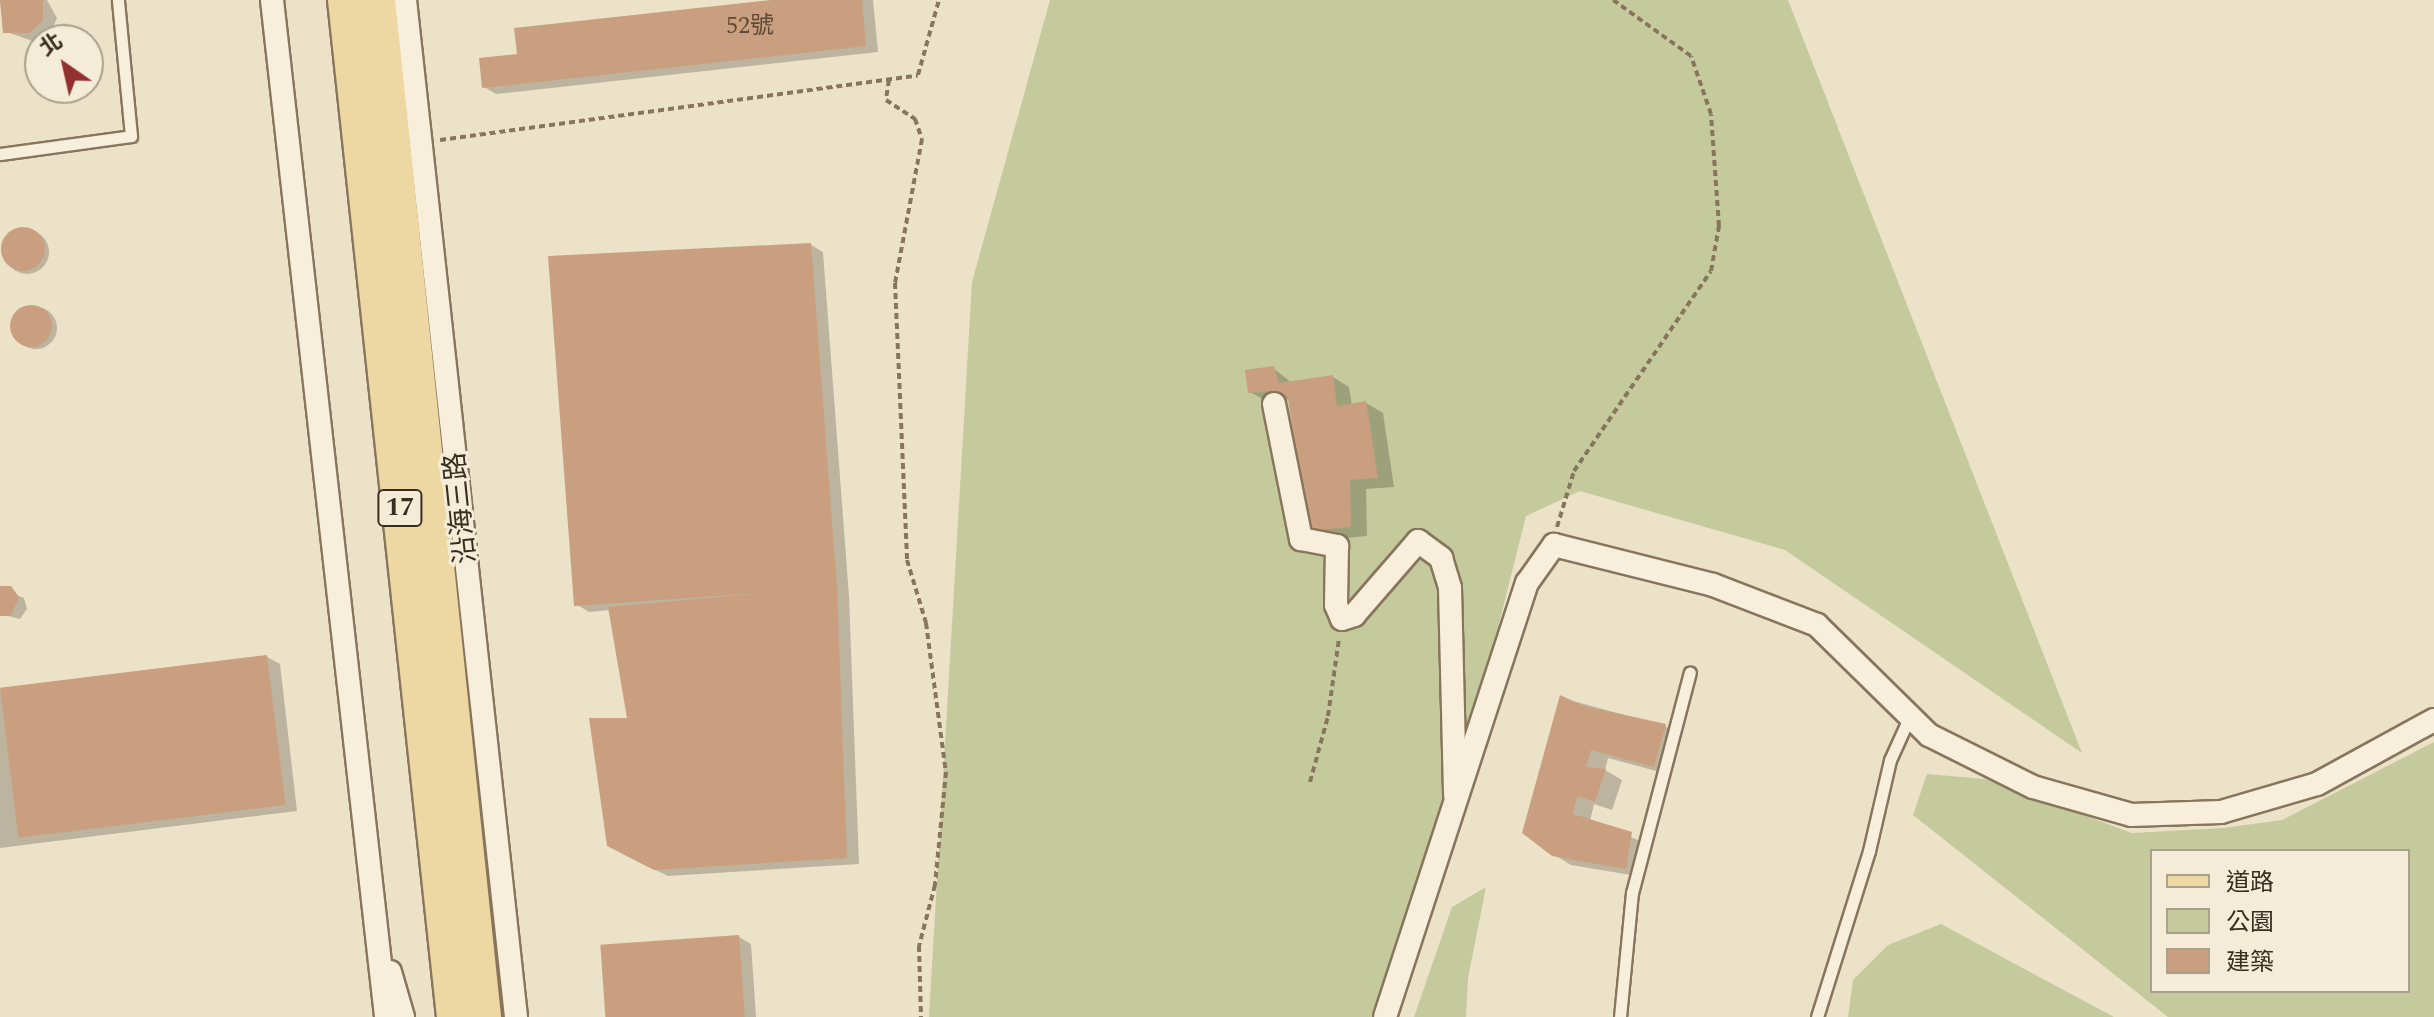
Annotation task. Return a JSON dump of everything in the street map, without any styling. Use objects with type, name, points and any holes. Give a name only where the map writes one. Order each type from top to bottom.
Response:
[{"type":"main road","name":"沿海三路","points":[[345,0],[394,169],[454,1017]]},
{"type":"main road","name":"沿海三路","points":[[378,0],[484,1017]]},
{"type":"street","points":[[272,0],[311,326],[386,1017]]},
{"type":"street","name":"沿海三路","points":[[405,0],[394,169],[516,1017]]},
{"type":"street","points":[[311,326],[327,353],[392,985],[403,1017]]},
{"type":"street","points":[[1274,404],[1301,539],[1337,546],[1336,605],[1342,619],[1354,615],[1418,541],[1441,558],[1450,588],[1455,816]]},
{"type":"street","points":[[1385,1017],[1455,816],[1527,583],[1554,545],[1713,585],[1817,625],[1929,735],[2033,787],[2131,815],[2221,812],[2317,784],[2434,720]]},
{"type":"lane","points":[[0,154],[131,136],[118,0]]},
{"type":"lane","points":[[1620,1017],[1632,893],[1690,672]]},
{"type":"lane","points":[[1817,1017],[1869,851],[1890,760],[1910,715]]},
{"type":"path","points":[[394,169],[441,138],[918,75],[939,0]]},
{"type":"path","points":[[1554,545],[1574,471],[1697,295],[1711,271],[1719,226],[1711,114],[1691,56],[1613,0]]},
{"type":"path","points":[[889,80],[886,100],[915,119],[922,139],[895,283],[907,560],[926,623],[946,772],[935,885],[919,946],[921,1017]]},
{"type":"path","points":[[1310,782],[1328,716],[1342,619]]},
{"type":"green space","points":[[1050,0],[1788,0],[2082,753],[1785,550],[1580,491],[1526,516],[1469,743],[1375,1017],[929,1017],[972,282]]},
{"type":"green space","points":[[2434,742],[2434,1017],[2168,1017],[1913,815],[1927,774],[1985,779],[2132,833],[2223,828],[2282,820]]},
{"type":"green space","points":[[1486,887],[1468,978],[1466,1017],[1414,1017],[1452,907]]},
{"type":"green space","points":[[1941,924],[2114,1017],[1848,1017],[1853,980],[1888,945]]},
{"type":"building","points":[[0,0],[43,0],[43,20],[39,24],[24,24],[24,33],[3,33]]},
{"type":"building","points":[[771,0],[862,0],[866,46],[482,88],[479,58],[517,54],[514,28]]},
{"type":"building","points":[[23,227],[38,234],[45,249],[38,264],[23,271],[8,264],[1,249],[8,234]]},
{"type":"building","points":[[811,243],[837,588],[847,858],[654,870],[607,846],[589,718],[627,718],[608,607],[776,592],[574,606],[548,256]]},
{"type":"building","points":[[31,305],[46,311],[52,326],[46,341],[31,347],[16,341],[10,326],[16,311]]},
{"type":"building","points":[[1274,366],[1279,383],[1333,375],[1337,406],[1366,401],[1378,478],[1350,480],[1351,527],[1307,531],[1288,397],[1277,391],[1248,393],[1245,370]]},
{"type":"building","points":[[0,586],[11,586],[19,597],[11,616],[0,616]]},
{"type":"building","points":[[267,655],[285,805],[18,838],[0,688]]},
{"type":"building","points":[[1560,695],[1584,706],[1666,724],[1654,767],[1591,750],[1586,767],[1606,769],[1595,802],[1577,796],[1573,814],[1632,832],[1626,869],[1552,856],[1522,833]]},
{"type":"building","points":[[739,935],[745,1017],[605,1017],[600,945]]}]
